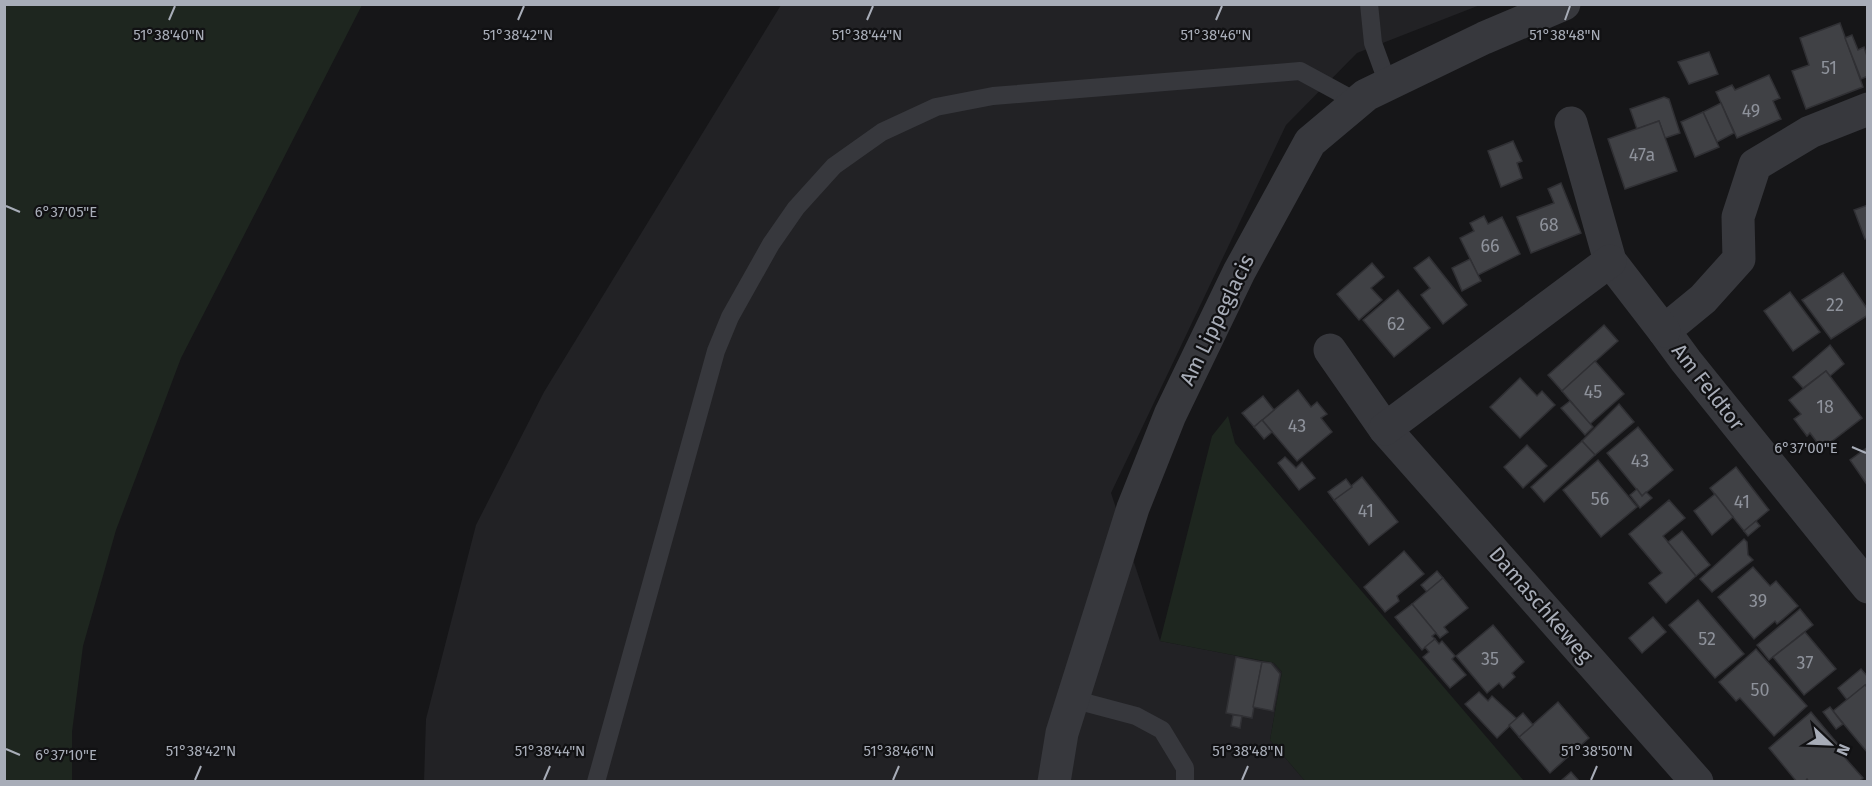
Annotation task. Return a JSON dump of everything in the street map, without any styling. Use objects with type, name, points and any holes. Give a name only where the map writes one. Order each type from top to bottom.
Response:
[{"type":"street","name":"Am Lippeglacis","points":[[1054,782],[1062,733],[1132,508],[1170,416],[1239,272],[1310,142],[1366,95],[1484,38],[1564,4]]},
{"type":"street","name":"Am Feldtor","points":[[1868,109],[1810,132],[1755,165],[1738,217],[1739,259],[1703,299],[1664,330],[1686,361],[1868,587]]},
{"type":"street","points":[[1571,123],[1610,261],[1664,330]]},
{"type":"street","points":[[1386,429],[1610,261]]},
{"type":"street","name":"Damaschkeweg","points":[[1330,350],[1386,429],[1697,782]]},
{"type":"lane","points":[[1369,4],[1373,44],[1388,84]]},
{"type":"lane","points":[[596,782],[716,351],[730,318],[771,244],[796,208],[834,166],[882,132],[936,107],[993,96],[1300,71],[1357,102]]},
{"type":"lane","points":[[1072,699],[1136,716],[1162,730],[1185,768],[1185,782]]},
{"type":"shaded area","points":[[4,5],[362,5],[181,358],[116,530],[83,646],[72,732],[72,781],[5,781]]},
{"type":"shaded area","points":[[781,5],[1480,5],[1357,53],[1286,125],[1111,493],[1160,641],[1274,663],[1282,672],[1270,740],[1305,781],[424,782],[426,719],[476,525],[544,392]]},
{"type":"shaded area","points":[[1228,416],[1235,443],[1524,781],[1305,781],[1270,740],[1282,672],[1274,663],[1160,641],[1212,436]]},
{"type":"building","points":[[1840,23],[1863,87],[1806,109],[1792,71],[1809,65],[1800,38]]},
{"type":"building","points":[[1852,35],[1858,50],[1864,47],[1868,59],[1868,76],[1861,79],[1845,38]]},
{"type":"building","points":[[1709,52],[1718,74],[1689,84],[1678,62]]},
{"type":"building","points":[[1769,75],[1780,98],[1773,101],[1781,119],[1737,138],[1716,92],[1732,85],[1735,90]]},
{"type":"building","points":[[1664,97],[1669,99],[1680,133],[1665,138],[1659,121],[1637,129],[1630,109]]},
{"type":"building","points":[[1721,103],[1734,133],[1717,142],[1703,112]]},
{"type":"building","points":[[1703,112],[1719,147],[1695,157],[1681,122]]},
{"type":"building","points":[[1659,121],[1677,171],[1625,189],[1608,139]]},
{"type":"building","points":[[1513,141],[1522,161],[1517,163],[1522,178],[1501,187],[1488,151]]},
{"type":"building","points":[[1561,183],[1581,233],[1531,253],[1517,217],[1554,203],[1548,189]]},
{"type":"building","points":[[1868,205],[1868,238],[1865,239],[1854,210]]},
{"type":"building","points":[[1484,216],[1488,224],[1502,217],[1520,254],[1478,275],[1460,238],[1474,231],[1470,223]]},
{"type":"building","points":[[1429,257],[1467,305],[1443,324],[1421,295],[1430,288],[1414,268]]},
{"type":"building","points":[[1470,259],[1481,281],[1462,291],[1452,268]]},
{"type":"building","points":[[1372,263],[1384,277],[1371,288],[1382,300],[1359,320],[1337,294]]},
{"type":"building","points":[[1843,273],[1868,310],[1868,315],[1831,339],[1802,300]]},
{"type":"building","points":[[1398,290],[1430,328],[1394,357],[1363,320]]},
{"type":"building","points":[[1790,292],[1820,332],[1793,351],[1764,311]]},
{"type":"building","points":[[1604,325],[1618,341],[1562,391],[1548,375]]},
{"type":"building","points":[[1830,345],[1844,364],[1830,376],[1826,371],[1803,388],[1793,377]]},
{"type":"building","points":[[1595,361],[1624,394],[1590,424],[1562,391]]},
{"type":"building","points":[[1826,371],[1862,418],[1822,449],[1810,433],[1807,436],[1794,419],[1801,414],[1789,400]]},
{"type":"building","points":[[1520,378],[1537,396],[1542,391],[1555,405],[1520,438],[1490,407]]},
{"type":"building","points":[[1298,390],[1311,407],[1317,402],[1327,414],[1321,418],[1332,432],[1297,461],[1262,420]]},
{"type":"building","points":[[1263,396],[1274,410],[1254,427],[1242,413]]},
{"type":"building","points":[[1570,401],[1593,427],[1585,435],[1561,408]]},
{"type":"building","points":[[1619,404],[1634,422],[1595,455],[1582,441]]},
{"type":"building","points":[[1262,420],[1272,432],[1264,439],[1254,427]]},
{"type":"building","points":[[1638,427],[1673,470],[1642,496],[1607,453]]},
{"type":"building","points":[[1582,441],[1595,455],[1544,502],[1531,487]]},
{"type":"building","points":[[1527,445],[1547,466],[1523,488],[1504,467]]},
{"type":"building","points":[[1868,447],[1868,486],[1850,460]]},
{"type":"building","points":[[1285,457],[1296,468],[1302,462],[1315,478],[1299,490],[1278,463]]},
{"type":"building","points":[[1598,460],[1637,507],[1601,537],[1563,490]]},
{"type":"building","points":[[1736,467],[1769,510],[1744,531],[1710,488]]},
{"type":"building","points":[[1362,477],[1398,522],[1369,545],[1334,500]]},
{"type":"building","points":[[1346,479],[1352,487],[1334,500],[1328,492]]},
{"type":"building","points":[[1637,489],[1642,496],[1646,492],[1652,498],[1640,508],[1630,495]]},
{"type":"building","points":[[1715,494],[1733,517],[1712,535],[1694,511]]},
{"type":"building","points":[[1669,500],[1685,518],[1663,536],[1696,576],[1666,603],[1649,583],[1662,573],[1629,534]]},
{"type":"building","points":[[1756,521],[1760,526],[1748,536],[1744,531]]},
{"type":"building","points":[[1682,531],[1710,565],[1696,576],[1668,542]]},
{"type":"building","points":[[1744,539],[1747,542],[1748,555],[1753,560],[1712,592],[1700,579]]},
{"type":"building","points":[[1404,551],[1424,574],[1397,596],[1399,601],[1385,612],[1364,587]]},
{"type":"building","points":[[1753,567],[1770,586],[1776,581],[1798,606],[1777,624],[1775,621],[1754,639],[1718,597]]},
{"type":"building","points":[[1437,571],[1443,578],[1427,592],[1421,585]]},
{"type":"building","points":[[1443,578],[1468,608],[1444,627],[1448,632],[1440,638],[1412,604]]},
{"type":"building","points":[[1698,600],[1744,654],[1715,678],[1669,625]]},
{"type":"building","points":[[1412,604],[1436,633],[1432,636],[1435,639],[1422,650],[1395,617]]},
{"type":"building","points":[[1800,609],[1813,625],[1769,660],[1757,645]]},
{"type":"building","points":[[1653,617],[1666,632],[1642,653],[1629,638]]},
{"type":"building","points":[[1493,625],[1524,662],[1512,673],[1515,677],[1503,688],[1499,683],[1487,693],[1456,656]]},
{"type":"building","points":[[1805,632],[1836,669],[1804,695],[1773,657]]},
{"type":"building","points":[[1435,639],[1439,644],[1442,641],[1455,656],[1452,659],[1466,675],[1450,688],[1423,657],[1429,652],[1425,647]]},
{"type":"building","points":[[1756,649],[1807,706],[1774,736],[1740,698],[1736,701],[1719,682]]},
{"type":"building","points":[[1236,657],[1262,662],[1252,718],[1226,713]]},
{"type":"building","points":[[1262,662],[1271,663],[1280,674],[1273,711],[1253,707]]},
{"type":"building","points":[[1861,669],[1868,677],[1868,683],[1847,700],[1838,688]]},
{"type":"building","points":[[1865,685],[1868,688],[1867,752],[1833,711]]},
{"type":"building","points":[[1479,692],[1488,701],[1492,696],[1517,719],[1497,738],[1465,704]]},
{"type":"building","points":[[1558,702],[1589,738],[1550,773],[1519,737]]},
{"type":"building","points":[[1830,707],[1843,724],[1836,729],[1823,712]]},
{"type":"building","points":[[1811,712],[1842,749],[1839,751],[1863,778],[1859,782],[1809,782],[1807,779],[1805,782],[1797,782],[1769,748]]},
{"type":"building","points":[[1523,713],[1533,725],[1519,737],[1509,725]]},
{"type":"building","points":[[1233,715],[1242,716],[1240,728],[1231,726]]},
{"type":"building","points":[[1571,772],[1580,782],[1562,780]]}]
